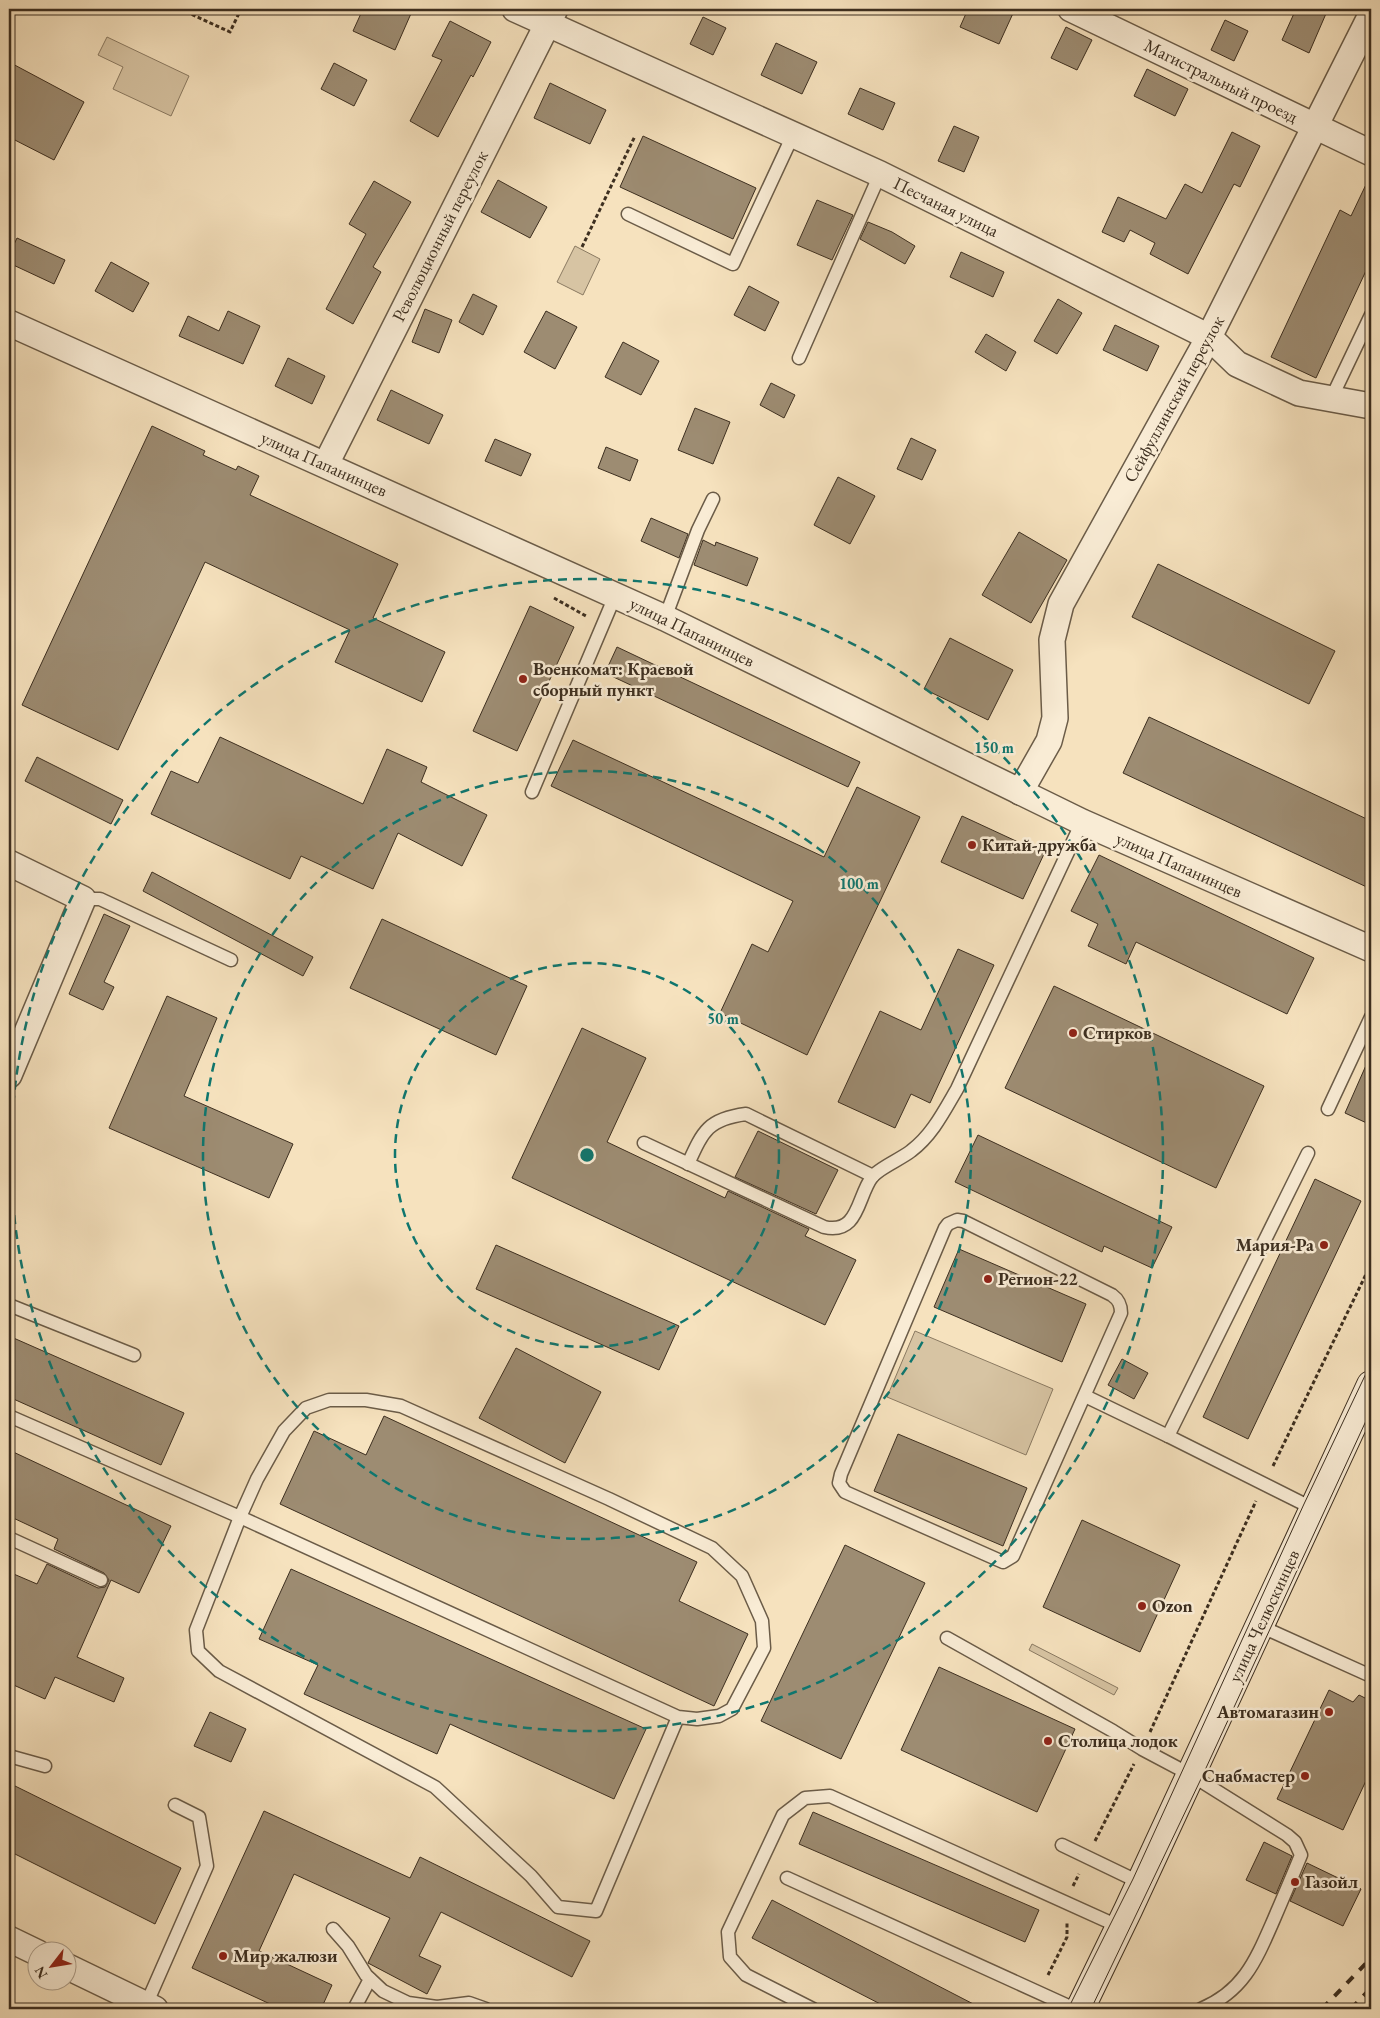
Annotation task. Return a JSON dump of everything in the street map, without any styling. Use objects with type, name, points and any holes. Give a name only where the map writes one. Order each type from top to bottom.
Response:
[{"type":"main road","name":"улица Челюскинцев","points":[[1080,2009],[1141,1883],[1371,1386]]},
{"type":"street","name":"Песчаная улица","points":[[515,9],[551,16],[793,136],[880,174],[1209,337],[1237,364],[1299,393],[1371,406]]},
{"type":"street","name":"Магистральный проезд","points":[[1071,9],[1371,153]]},
{"type":"street","name":"Сейфуллинский переулок","points":[[1020,792],[1049,740],[1055,718],[1052,640],[1061,604],[1209,337],[1371,15]]},
{"type":"street","name":"Революционный переулок","points":[[326,464],[551,16]]},
{"type":"street","name":"улица Папанинцев","points":[[9,323],[665,618],[1082,822],[1371,949]]},
{"type":"street","points":[[9,863],[83,899],[9,1075]]},
{"type":"street","points":[[9,1939],[28,1948]]},
{"type":"street","points":[[78,1972],[150,2007]]},
{"type":"lane","points":[[628,214],[734,264],[793,136]]},
{"type":"lane","points":[[799,358],[880,174]]},
{"type":"lane","points":[[1331,399],[1371,315]]},
{"type":"lane","points":[[665,618],[698,530],[713,499]]},
{"type":"lane","points":[[532,792],[615,596]]},
{"type":"lane","points":[[644,1143],[824,1227],[831,1229],[841,1227],[849,1222],[854,1216],[873,1176],[910,1152],[934,1129],[957,1089],[1082,822]]},
{"type":"lane","points":[[83,899],[100,899],[231,960]]},
{"type":"lane","points":[[1328,1109],[1371,1017]]},
{"type":"lane","points":[[688,1164],[700,1136],[713,1124],[728,1116],[746,1114],[873,1176]]},
{"type":"lane","points":[[1168,1436],[1308,1153]]},
{"type":"lane","points":[[953,1221],[963,1221],[1116,1298],[1122,1308],[1122,1313],[1085,1396],[1013,1556],[1007,1561],[1000,1562],[844,1492],[839,1483],[840,1474],[945,1228],[953,1221]]},
{"type":"lane","points":[[9,1305],[134,1355]]},
{"type":"lane","points":[[1085,1396],[1314,1509]]},
{"type":"lane","points":[[9,1416],[240,1517],[678,1717],[697,1719],[719,1716],[732,1709],[764,1648],[762,1621],[742,1576],[712,1548],[609,1499],[401,1406],[366,1400],[328,1400],[306,1408],[284,1431],[257,1479],[240,1517],[196,1630],[198,1651],[219,1671],[434,1787],[531,1876],[558,1907],[596,1911],[678,1717]]},
{"type":"lane","points":[[9,1538],[101,1580]]},
{"type":"lane","points":[[1260,1626],[1371,1676]]},
{"type":"lane","points":[[948,1638],[1191,1775],[1287,1835],[1295,1842],[1301,1855],[1258,1957],[1246,1976],[1233,1990],[1214,2004],[1201,2009]]},
{"type":"lane","points":[[9,1756],[45,1766]]},
{"type":"lane","points":[[813,2009],[746,1975],[730,1957],[728,1932],[783,1814],[805,1798],[830,1796],[1120,1926]]},
{"type":"lane","points":[[150,2007],[207,1866],[199,1817],[175,1805]]},
{"type":"lane","points":[[1062,1844],[1141,1883]]},
{"type":"lane","points":[[786,1878],[1075,2009]]},
{"type":"lane","points":[[333,1929],[348,1946],[366,1975],[383,1990],[408,2003],[437,2007],[468,2003],[486,2009]]},
{"type":"lane","points":[[354,2009],[370,1979]]},
{"type":"path","points":[[180,9],[230,32],[241,9]]},
{"type":"path","points":[[582,247],[635,136]]},
{"type":"path","points":[[1039,1992],[1067,1937],[1066,1902],[1142,1749],[1264,1484],[1371,1264]]},
{"type":"shaded area","points":[[107,37],[189,76],[171,116],[113,89],[123,67],[98,55]]},
{"type":"shaded area","points":[[575,246],[600,259],[583,295],[557,282]]},
{"type":"shaded area","points":[[915,1331],[1053,1389],[1026,1455],[887,1397]]},
{"type":"shaded area","points":[[1032,1644],[1118,1688],[1114,1695],[1029,1650]]},
{"type":"building","points":[[363,9],[413,9],[395,50],[353,31]]},
{"type":"building","points":[[968,9],[1015,9],[999,44],[960,27]]},
{"type":"building","points":[[1296,9],[1328,9],[1309,53],[1282,40]]},
{"type":"building","points":[[703,17],[726,28],[713,55],[690,44]]},
{"type":"building","points":[[1225,20],[1248,31],[1234,61],[1211,50]]},
{"type":"building","points":[[450,21],[491,42],[438,137],[410,121],[442,60],[432,56]]},
{"type":"building","points":[[1066,27],[1092,40],[1077,70],[1051,58]]},
{"type":"building","points":[[776,43],[817,62],[802,94],[761,75]]},
{"type":"building","points":[[9,62],[84,102],[54,160],[9,137]]},
{"type":"building","points":[[334,63],[367,80],[354,106],[321,89]]},
{"type":"building","points":[[1147,69],[1188,89],[1175,116],[1134,96]]},
{"type":"building","points":[[550,83],[606,110],[590,144],[534,118]]},
{"type":"building","points":[[860,88],[895,103],[883,130],[848,114]]},
{"type":"building","points":[[954,126],[979,137],[964,172],[938,161]]},
{"type":"building","points":[[1232,132],[1260,146],[1240,187],[1234,184],[1188,274],[1150,254],[1155,243],[1130,230],[1124,242],[1102,232],[1118,197],[1166,219],[1185,184],[1202,193]]},
{"type":"building","points":[[643,136],[756,188],[733,239],[620,187]]},
{"type":"building","points":[[1371,174],[1371,260],[1316,378],[1271,357],[1340,210],[1351,216]]},
{"type":"building","points":[[498,180],[547,207],[530,238],[481,212]]},
{"type":"building","points":[[374,181],[411,202],[373,267],[381,272],[353,324],[326,309],[366,234],[349,224]]},
{"type":"building","points":[[817,200],[853,215],[832,260],[797,245]]},
{"type":"building","points":[[868,222],[892,232],[915,246],[905,264],[860,239]]},
{"type":"building","points":[[17,238],[65,260],[54,284],[9,263],[9,255]]},
{"type":"building","points":[[961,252],[1004,272],[993,297],[950,277]]},
{"type":"building","points":[[111,262],[149,283],[133,312],[95,291]]},
{"type":"building","points":[[749,286],[779,302],[765,331],[734,315]]},
{"type":"building","points":[[473,294],[497,306],[483,335],[459,322]]},
{"type":"building","points":[[1058,299],[1082,313],[1057,354],[1034,341]]},
{"type":"building","points":[[425,309],[452,320],[439,353],[412,342]]},
{"type":"building","points":[[228,311],[260,326],[243,364],[179,336],[188,316],[219,331]]},
{"type":"building","points":[[546,311],[577,327],[555,369],[524,352]]},
{"type":"building","points":[[1115,325],[1159,346],[1147,371],[1103,350]]},
{"type":"building","points":[[986,334],[1016,352],[1006,371],[975,352]]},
{"type":"building","points":[[623,342],[659,361],[641,395],[605,377]]},
{"type":"building","points":[[288,358],[325,376],[312,404],[275,386]]},
{"type":"building","points":[[771,383],[795,395],[784,418],[760,405]]},
{"type":"building","points":[[391,390],[443,415],[429,444],[377,420]]},
{"type":"building","points":[[695,408],[730,422],[713,464],[678,450]]},
{"type":"building","points":[[152,426],[205,451],[203,455],[236,470],[238,466],[259,476],[250,495],[398,564],[373,618],[445,652],[422,702],[335,662],[350,630],[205,562],[118,750],[22,705]]},
{"type":"building","points":[[911,438],[936,450],[922,480],[897,469]]},
{"type":"building","points":[[495,439],[531,454],[521,476],[485,461]]},
{"type":"building","points":[[606,447],[638,460],[630,481],[598,468]]},
{"type":"building","points":[[838,477],[875,496],[850,544],[814,525]]},
{"type":"building","points":[[651,518],[688,534],[679,558],[641,541]]},
{"type":"building","points":[[1019,532],[1067,560],[1031,623],[982,595]]},
{"type":"building","points":[[703,540],[715,546],[716,542],[758,558],[747,586],[694,565]]},
{"type":"building","points":[[1158,564],[1335,651],[1309,704],[1132,617]]},
{"type":"building","name":"Военкомат: Краевой сборный пункт","points":[[530,606],[574,627],[517,751],[473,731]]},
{"type":"building","points":[[950,638],[1013,670],[988,720],[924,689]]},
{"type":"building","points":[[617,647],[860,762],[848,787],[605,673]]},
{"type":"building","points":[[1149,717],[1371,821],[1371,889],[1123,773]]},
{"type":"building","points":[[220,737],[363,804],[387,749],[427,767],[421,782],[487,815],[462,866],[398,833],[373,889],[301,856],[290,879],[151,814],[171,771],[198,783]]},
{"type":"building","points":[[573,740],[824,857],[857,787],[920,817],[807,1055],[720,1013],[752,944],[768,952],[793,901],[551,786]]},
{"type":"building","points":[[37,757],[123,800],[111,824],[25,781]]},
{"type":"building","points":[[962,816],[1044,854],[1023,899],[941,862]]},
{"type":"building","points":[[1099,855],[1314,958],[1287,1014],[1136,942],[1126,964],[1088,946],[1098,924],[1071,911]]},
{"type":"building","points":[[152,872],[313,957],[303,976],[143,891]]},
{"type":"building","points":[[104,914],[130,926],[104,982],[114,987],[103,1010],[69,994]]},
{"type":"building","points":[[382,919],[527,986],[496,1055],[350,988]]},
{"type":"building","points":[[958,949],[994,965],[930,1103],[911,1094],[895,1128],[838,1102],[880,1011],[921,1030]]},
{"type":"building","points":[[1054,986],[1264,1086],[1216,1188],[1005,1088]]},
{"type":"building","points":[[167,996],[217,1018],[184,1096],[293,1144],[269,1198],[109,1128]]},
{"type":"building","points":[[582,1028],[646,1058],[607,1142],[725,1198],[728,1191],[809,1229],[805,1236],[856,1260],[825,1325],[512,1178]]},
{"type":"building","points":[[1371,1054],[1371,1125],[1345,1113]]},
{"type":"building","points":[[758,1131],[838,1170],[816,1214],[735,1177]]},
{"type":"building","points":[[978,1135],[1172,1227],[1152,1268],[1104,1246],[1102,1252],[955,1182]]},
{"type":"building","points":[[1315,1179],[1361,1201],[1248,1439],[1203,1417]]},
{"type":"building","points":[[496,1245],[679,1326],[659,1370],[476,1289]]},
{"type":"building","points":[[959,1249],[1086,1304],[1062,1362],[934,1307]]},
{"type":"building","points":[[9,1336],[184,1413],[161,1465],[9,1397]]},
{"type":"building","points":[[516,1348],[601,1392],[565,1463],[479,1418]]},
{"type":"building","points":[[1122,1359],[1148,1373],[1134,1399],[1108,1385]]},
{"type":"building","points":[[384,1416],[697,1562],[679,1601],[748,1634],[714,1706],[280,1504],[314,1431],[366,1455]]},
{"type":"building","points":[[898,1434],[1027,1488],[1003,1546],[874,1491]]},
{"type":"building","points":[[9,1450],[171,1526],[139,1593],[111,1580],[77,1657],[124,1678],[114,1702],[55,1677],[45,1699],[9,1683],[9,1572],[37,1584],[47,1564],[98,1588],[105,1587],[109,1580],[104,1573],[54,1549],[58,1539],[9,1516]]},
{"type":"building","points":[[1082,1520],[1180,1565],[1140,1652],[1043,1607]]},
{"type":"building","points":[[845,1545],[925,1583],[841,1759],[761,1721]]},
{"type":"building","points":[[291,1569],[646,1729],[614,1799],[450,1724],[437,1754],[304,1694],[318,1665],[259,1639]]},
{"type":"building","points":[[939,1667],[1075,1729],[1037,1812],[901,1750]]},
{"type":"building","points":[[1329,1690],[1353,1702],[1359,1695],[1371,1701],[1371,1770],[1343,1830],[1277,1799]]},
{"type":"building","points":[[210,1712],[246,1729],[231,1762],[194,1746]]},
{"type":"building","points":[[9,1783],[181,1868],[155,1924],[9,1851]]},
{"type":"building","points":[[264,1811],[410,1878],[420,1857],[590,1941],[572,1977],[441,1912],[419,1956],[441,1966],[427,1994],[368,1963],[390,1918],[294,1874],[259,1951],[332,1985],[321,2009],[281,2009],[192,1968]]},
{"type":"building","points":[[813,1812],[1039,1910],[1025,1942],[799,1844]]},
{"type":"building","points":[[1264,1842],[1292,1856],[1276,1894],[1246,1880]]},
{"type":"building","points":[[1307,1863],[1361,1889],[1343,1926],[1290,1901]]},
{"type":"building","points":[[772,1900],[983,2009],[890,2009],[752,1938]]},
{"type":"tram line","points":[[1068,2009],[1133,1879],[1304,1504],[1371,1363]]},
{"type":"tram line","points":[[1091,2009],[1200,1781],[1371,1410]]},
{"type":"railway","points":[[1322,2009],[1371,1958]]},
{"type":"railway","points":[[1351,2009],[1371,1988]]},
{"type":"place","name":"Военкомат: Краевой сборный пункт","points":[[523,679]]},
{"type":"place","name":"Китай-дружба","points":[[972,845]]},
{"type":"place","name":"Стирков","points":[[1073,1033]]},
{"type":"place","name":"Мария-Ра","points":[[1324,1245]]},
{"type":"place","name":"Регион-22","points":[[988,1279]]},
{"type":"place","name":"Ozon","points":[[1142,1606]]},
{"type":"place","name":"Автомагазин","points":[[1329,1712]]},
{"type":"place","name":"Столица лодок","points":[[1048,1741]]},
{"type":"place","name":"Снабмастер","points":[[1305,1776]]},
{"type":"place","name":"Газойл","points":[[1295,1882]]},
{"type":"place","name":"Мир жалюзи","points":[[223,1956]]}]
